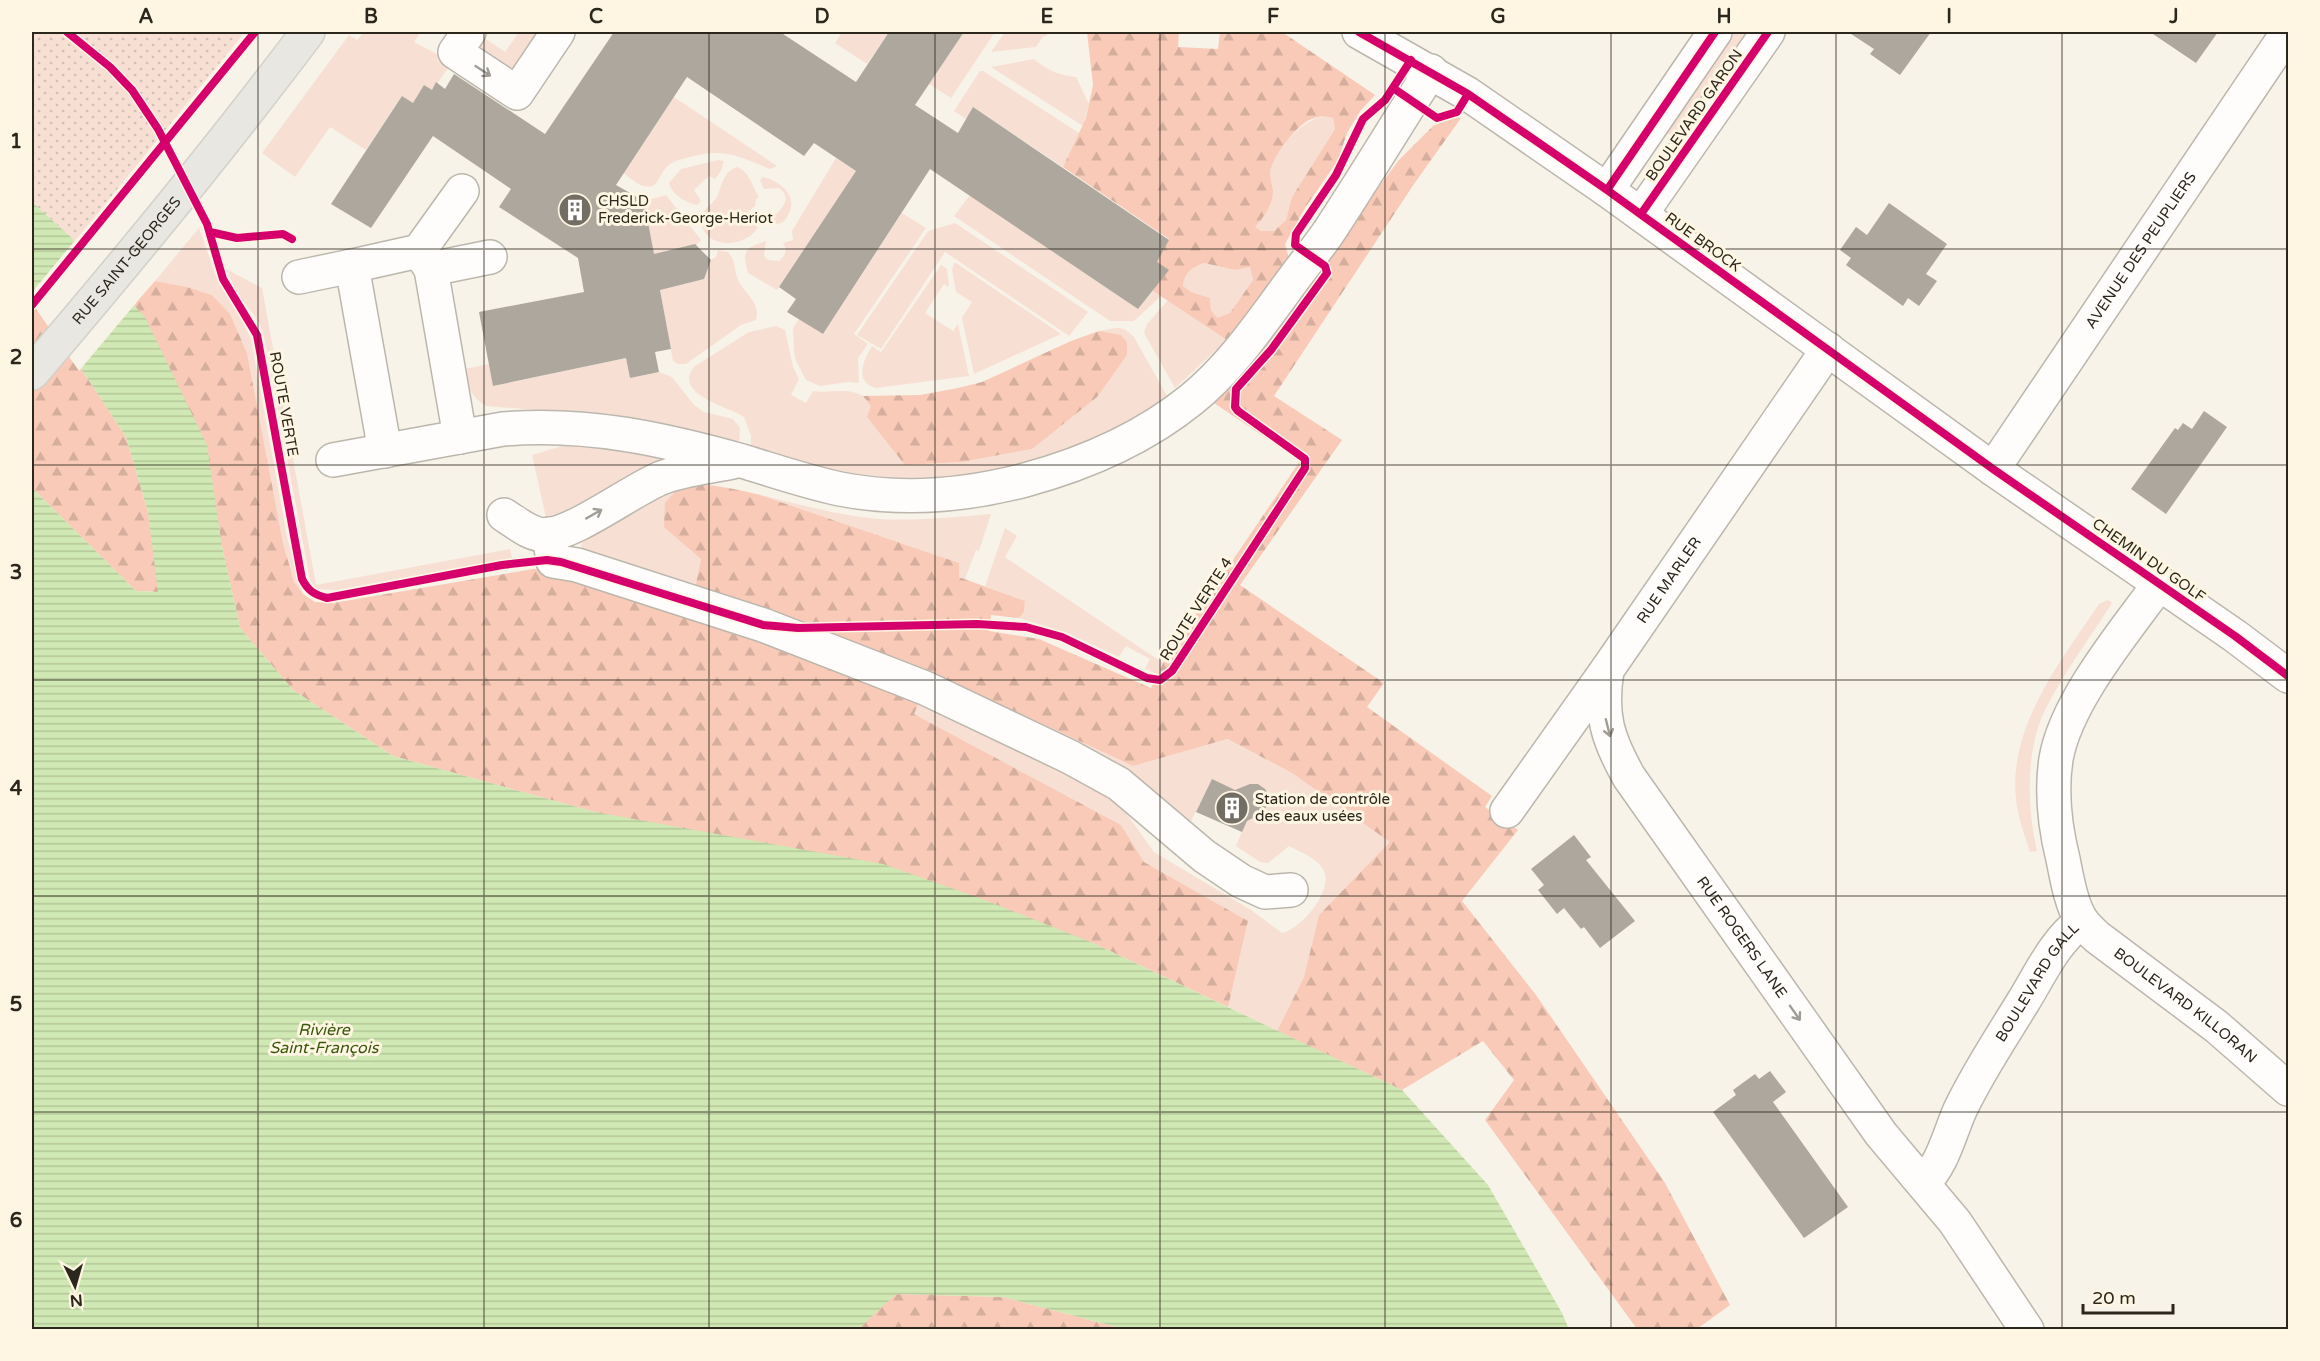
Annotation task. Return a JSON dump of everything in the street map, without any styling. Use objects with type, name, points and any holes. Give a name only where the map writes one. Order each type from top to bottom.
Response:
[{"type":"main road","name":"RUE SAINT-GEORGES","points":[[32,373],[251,108],[308,32]]},
{"type":"street","points":[[469,32],[455,52],[517,93],[558,32]]},
{"type":"street","name":"BOULEVARD GARON","points":[[1607,190],[1715,32]]},
{"type":"street","name":"BOULEVARD GARON","points":[[1641,214],[1768,32]]},
{"type":"street","name":"AVENUE DES PEUPLIERS","points":[[1993,468],[2288,32]]},
{"type":"street","name":"RUE BROCK","points":[[1371,35],[1468,94],[1607,190],[1993,468]]},
{"type":"street","points":[[333,460],[503,429],[530,427],[590,429],[651,438],[841,489],[891,495],[945,495],[1009,484],[1039,476],[1084,460],[1134,436],[1192,399],[1219,374],[1255,333],[1326,235],[1431,71]]},
{"type":"street","points":[[460,437],[425,260],[462,191]]},
{"type":"street","points":[[299,277],[352,267],[490,257]]},
{"type":"street","points":[[352,267],[385,451]]},
{"type":"street","name":"RUE MARLER","points":[[1507,811],[1828,349]]},
{"type":"street","points":[[504,515],[533,533],[549,534],[567,530],[635,490],[664,477],[741,461]]},
{"type":"street","name":"CHEMIN DU GOLF","points":[[1993,468],[2289,675]]},
{"type":"street","points":[[549,534],[553,561],[577,565],[763,625],[925,688],[1070,757],[1119,784],[1204,856],[1241,881],[1265,892],[1291,890]]},
{"type":"street","name":"BOULEVARD GALL","points":[[1923,1184],[1935,1170],[1959,1112],[1989,1056],[2060,940],[2082,921],[2073,900],[2060,846],[2055,814],[2056,759],[2065,727],[2076,703],[2160,583]]},
{"type":"street","name":"RUE ROGERS LANE","points":[[1607,670],[1603,697],[1605,716],[1610,738],[1629,777],[1881,1134],[1923,1184]]},
{"type":"street","name":"BOULEVARD KILLORAN","points":[[2082,921],[2106,945],[2217,1027],[2289,1089]]},
{"type":"street","points":[[1923,1184],[1964,1234],[2027,1329]]},
{"type":"shaded area","points":[[32,32],[245,32],[75,241],[32,202]]},
{"type":"shaded area","points":[[364,32],[421,32],[414,42],[439,55],[437,60],[448,68],[420,108],[402,96],[366,150],[330,127],[295,177],[262,153],[349,35],[357,40]]},
{"type":"shaded area","points":[[519,32],[546,32],[520,67],[508,71],[478,50],[481,42],[486,39],[505,52]]},
{"type":"shaded area","points":[[842,32],[889,32],[867,64],[835,43]]},
{"type":"shaded area","points":[[964,32],[995,32],[951,98],[929,84]]},
{"type":"shaded area","points":[[1005,32],[1051,32],[1042,38],[1036,47],[991,52]]},
{"type":"shaded area","points":[[1730,32],[1752,32],[1680,133],[1672,137],[1663,130]]},
{"type":"shaded area","points":[[1034,59],[1054,72],[1076,77],[1089,104],[1083,126],[991,67]]},
{"type":"shaded area","points":[[980,71],[1079,133],[1063,167],[974,108],[966,119],[954,111]]},
{"type":"shaded area","points":[[674,97],[777,166],[770,169],[722,153],[702,154],[674,162],[666,168],[652,186],[640,185],[633,181],[623,173]]},
{"type":"shaded area","points":[[1322,116],[1333,118],[1335,129],[1292,197],[1286,220],[1274,231],[1261,231],[1254,227],[1264,215],[1271,200],[1272,163],[1282,146],[1297,130]]},
{"type":"shaded area","points":[[836,158],[856,171],[777,290],[748,273],[745,255],[746,251],[753,246],[766,241],[764,256],[768,260],[779,261],[784,256],[786,249],[783,243],[793,240],[792,231]]},
{"type":"shaded area","points":[[718,160],[724,161],[715,179],[709,176],[694,190],[701,201],[697,205],[684,200],[673,191],[669,183],[681,169]]},
{"type":"shaded area","points":[[737,167],[748,176],[759,197],[756,199],[755,206],[749,211],[749,223],[758,227],[745,239],[737,242],[719,242],[711,239],[705,233],[701,224],[702,214],[717,196],[727,174]]},
{"type":"shaded area","points":[[763,177],[782,186],[790,196],[791,208],[786,219],[781,223],[777,224],[770,220],[784,205],[785,196],[779,188],[764,189],[760,180]]},
{"type":"shaded area","points":[[666,195],[701,240],[696,245],[683,284],[704,279],[711,260],[716,257],[718,250],[728,252],[734,262],[738,280],[754,304],[757,314],[756,320],[741,325],[686,364],[673,361],[644,201]]},
{"type":"shaded area","points":[[970,195],[1138,309],[1153,291],[1161,296],[1134,321],[1110,321],[954,216]]},
{"type":"shaded area","points":[[902,213],[926,228],[854,334],[868,344],[858,358],[859,383],[848,382],[820,386],[806,380],[796,361],[793,328],[799,319],[823,334]]},
{"type":"shaded area","points":[[955,223],[1088,312],[1069,336],[945,252],[881,349],[857,335],[928,231]]},
{"type":"shaded area","points":[[199,228],[218,282],[251,339],[287,537],[303,594],[294,582],[283,543],[247,353],[230,314],[212,295],[187,287],[155,281]]},
{"type":"shaded area","points":[[954,263],[1061,334],[974,374],[962,318],[972,302],[956,292],[952,270]]},
{"type":"shaded area","points":[[1204,263],[1235,270],[1250,267],[1253,280],[1230,313],[1217,319],[1211,310],[1210,298],[1190,292],[1183,286],[1189,271]]},
{"type":"shaded area","points":[[941,265],[947,269],[949,285],[948,287],[944,284],[925,313],[953,331],[958,324],[969,376],[876,388],[869,385],[865,381],[862,370],[872,346],[881,352]]},
{"type":"shaded area","points":[[226,269],[262,288],[316,585],[510,549],[512,558],[336,590],[316,589],[310,580],[263,332],[255,316],[238,295]]},
{"type":"shaded area","points":[[1168,300],[1227,340],[1175,388],[1144,333],[1147,324]]},
{"type":"shaded area","points":[[776,326],[785,330],[793,367],[799,379],[791,395],[806,403],[813,391],[842,391],[863,396],[869,401],[906,465],[962,462],[1032,449],[1121,336],[1099,331],[1118,328],[1130,333],[1167,396],[1125,423],[1095,438],[1064,451],[1001,469],[936,477],[870,475],[840,470],[751,447],[751,436],[744,417],[705,398],[690,384],[689,376],[695,366],[749,332]]},
{"type":"shaded area","points":[[626,358],[630,378],[659,372],[672,377],[694,405],[704,412],[733,419],[740,428],[739,443],[562,412],[486,406],[470,390],[464,369],[489,364],[494,386]]},
{"type":"shaded area","points":[[575,442],[659,456],[658,466],[598,499],[547,522],[532,455]]},
{"type":"shaded area","points":[[679,488],[701,559],[694,593],[586,557],[581,545],[601,523],[613,514],[637,502]]},
{"type":"shaded area","points":[[757,494],[833,512],[879,519],[921,519],[991,514],[979,551],[976,550],[965,579],[959,577],[959,563]]},
{"type":"shaded area","points":[[1005,528],[1017,536],[1005,557],[1163,663],[1157,674],[1145,669],[1150,659],[1126,646],[1119,657],[1065,632],[1019,618],[1024,612],[1025,601],[985,586]]},
{"type":"shaded area","points":[[2108,600],[2112,603],[2061,681],[2039,724],[2031,760],[2030,779],[2031,816],[2037,851],[2030,852],[2018,812],[2015,783],[2018,755],[2026,728],[2037,702],[2067,651],[2099,604]]},
{"type":"shaded area","points":[[931,672],[1133,766],[1226,739],[1292,773],[1391,842],[1319,915],[1304,977],[1277,1031],[1228,1007],[1248,921],[1144,862],[1121,825],[914,714],[923,694],[1107,791],[1121,806],[1154,852],[1251,910],[1282,933],[1298,925],[1314,908],[1320,899],[1326,880],[1324,871],[1318,863],[1289,846],[1268,863],[1260,862],[1236,846],[1249,814],[1262,813],[1268,805],[1269,799],[1264,789],[1258,784],[1239,792],[1212,780],[1191,821],[1159,797],[926,682]]},
{"type":"green space","points":[[1087,32],[1179,32],[1178,47],[1218,49],[1220,32],[1282,32],[1375,95],[1361,110],[1347,133],[1338,160],[1305,208],[1285,244],[1290,262],[1245,322],[1227,340],[1153,291],[1157,262],[1169,239],[1063,167],[1086,118],[1093,85]],"holes":[[[1322,116],[1333,118],[1335,129],[1292,197],[1286,220],[1274,231],[1261,231],[1255,227],[1270,206],[1273,190],[1270,172],[1275,158],[1297,129],[1309,120]],[[1204,263],[1235,270],[1250,267],[1253,280],[1230,313],[1217,318],[1211,310],[1210,298],[1191,292],[1183,286],[1189,271]]]},
{"type":"green space","points":[[1455,117],[1461,118],[1414,184],[1274,396],[1342,440],[1240,585],[1384,683],[1367,707],[1492,796],[1485,807],[1518,830],[1462,901],[1536,995],[1665,1183],[1730,1305],[1697,1329],[1637,1329],[1485,1120],[1514,1080],[1483,1041],[1402,1090],[1277,1031],[1304,977],[1319,915],[1390,842],[1292,773],[1227,739],[1133,766],[931,672],[897,670],[694,593],[701,559],[664,527],[665,503],[677,490],[686,486],[718,486],[757,494],[959,563],[959,577],[1025,601],[1024,612],[1019,618],[991,615],[989,631],[1039,639],[1151,688],[1163,663],[1300,461],[1211,401],[1228,387],[1271,338],[1334,247],[1399,160],[1433,126]]},
{"type":"green space","points":[[155,281],[187,287],[212,295],[230,314],[247,353],[283,543],[294,582],[303,594],[315,602],[333,603],[533,569],[547,569],[923,694],[914,714],[1121,825],[1144,862],[1248,921],[1228,1007],[1093,943],[595,812],[393,756],[293,690],[240,628],[222,546],[134,305]]},
{"type":"green space","points":[[32,298],[126,437],[148,512],[159,592],[136,591],[32,488]]},
{"type":"green space","points":[[1099,331],[1121,335],[1127,343],[1127,355],[1097,397],[1032,449],[962,462],[905,465],[867,417],[871,406],[863,396],[920,395],[982,382],[1071,341]]},
{"type":"green space","points":[[895,1294],[1003,1297],[1124,1329],[857,1330]]},
{"type":"water","name":"Rivière Saint-François","points":[[32,202],[75,241],[145,317],[207,445],[222,546],[240,628],[293,690],[393,756],[595,812],[883,864],[985,900],[1093,943],[1402,1090],[1488,1185],[1569,1329],[1124,1329],[1003,1297],[896,1294],[857,1330],[32,1329],[32,488],[136,591],[158,592],[148,512],[126,437],[32,298]]},
{"type":"pier","points":[[77,238],[136,303],[79,371],[32,303],[32,292]]},
{"type":"building","name":"CHSLD Frederick-George-Heriot","points":[[614,32],[780,32],[856,82],[889,32],[964,32],[915,105],[958,133],[973,107],[1169,240],[1157,262],[1169,270],[1138,309],[930,169],[823,334],[787,312],[796,299],[779,287],[856,171],[814,143],[804,156],[687,77],[616,185],[644,201],[654,254],[695,244],[711,260],[704,279],[660,290],[671,349],[655,352],[659,372],[630,378],[626,358],[493,386],[479,312],[584,292],[578,258],[499,207],[511,189],[433,136],[371,228],[331,204],[402,96],[413,103],[424,85],[432,90],[436,82],[445,89],[454,74],[545,134]]},
{"type":"building","points":[[1848,32],[1931,32],[1900,75],[1870,54],[1874,49]]},
{"type":"building","points":[[2150,32],[2218,32],[2196,63]]},
{"type":"building","points":[[1889,203],[1947,244],[1926,274],[1937,281],[1919,306],[1908,298],[1903,306],[1846,265],[1851,258],[1840,250],[1856,227],[1867,235]]},
{"type":"building","points":[[2204,411],[2227,427],[2166,514],[2131,489],[2175,428],[2178,430],[2183,423],[2192,429]]},
{"type":"building","name":"Station de contrôle des eaux usées","points":[[1212,779],[1235,790],[1250,784],[1258,784],[1269,795],[1264,812],[1247,821],[1242,832],[1196,812]]},
{"type":"building","points":[[1574,835],[1591,857],[1586,860],[1635,921],[1600,948],[1584,927],[1581,929],[1564,908],[1557,914],[1538,890],[1544,885],[1531,869]]},
{"type":"building","points":[[1770,1071],[1786,1092],[1773,1102],[1848,1207],[1804,1238],[1713,1112],[1736,1095],[1733,1090],[1755,1074],[1759,1079]]},
{"type":"cycle path","name":"ROUTE VERTE","points":[[67,32],[110,67],[132,90],[158,129],[207,224],[223,279],[257,335],[302,579],[315,594],[327,598],[502,565],[547,560],[561,562],[763,625],[798,628],[977,624],[1026,627],[1062,637],[1147,678],[1160,680],[1172,671],[1305,468],[1305,459],[1238,411],[1235,407],[1236,389],[1271,350],[1327,273],[1325,266],[1295,245],[1296,234],[1336,175],[1363,119],[1385,100],[1411,60]]},
{"type":"cycle path","points":[[32,305],[255,32]]},
{"type":"cycle path","points":[[1359,32],[1468,94],[1607,190],[1993,469],[2235,636],[2288,676]]},
{"type":"cycle path","points":[[1607,190],[1715,32]]},
{"type":"cycle path","points":[[1641,214],[1768,32]]},
{"type":"cycle path","points":[[1393,88],[1437,118],[1457,112],[1468,94]]},
{"type":"cycle path","points":[[210,232],[237,238],[283,234],[292,239]]},
{"type":"place","name":"CHSLD Frederick-George-Heriot","points":[[575,210]]},
{"type":"place","name":"Station de contrôle des eaux usées","points":[[1232,808]]}]
